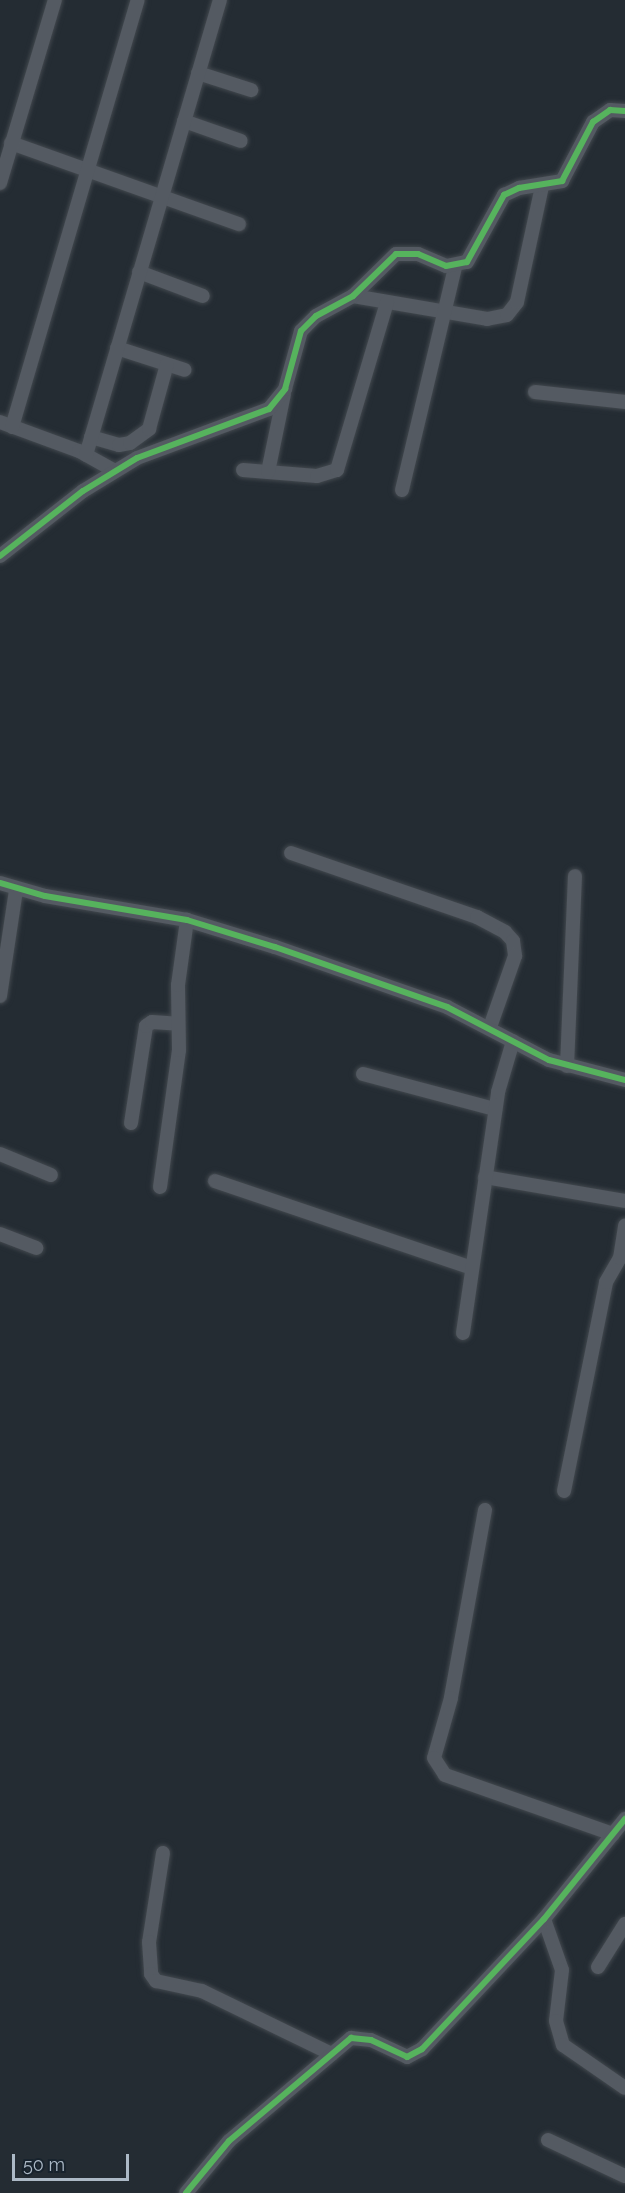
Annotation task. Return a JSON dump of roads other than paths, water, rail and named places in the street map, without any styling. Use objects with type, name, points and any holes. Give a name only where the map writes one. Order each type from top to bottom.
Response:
[{"type":"street","points":[[0,183],[55,0]]},
{"type":"street","points":[[115,471],[86,455],[6,424],[138,0]]},
{"type":"street","points":[[86,455],[220,0]]},
{"type":"street","points":[[198,73],[251,90]]},
{"type":"street","points":[[402,490],[442,312],[455,267],[474,256],[504,195],[519,188],[542,186],[567,177],[582,138],[593,122],[610,110],[625,111]]},
{"type":"street","points":[[184,121],[241,141]]},
{"type":"street","points":[[11,143],[87,168],[239,224]]},
{"type":"street","points":[[354,296],[487,319],[507,315],[517,302],[542,186]]},
{"type":"street","points":[[267,472],[285,389],[301,331],[315,316],[354,296],[396,254],[418,254],[455,267]]},
{"type":"street","points":[[140,272],[203,296]]},
{"type":"street","points":[[243,470],[317,476],[338,470],[387,302]]},
{"type":"street","points":[[117,348],[185,370]]},
{"type":"street","points":[[91,437],[118,445],[130,443],[149,429],[167,364]]},
{"type":"street","points":[[0,556],[60,507],[115,471],[136,459],[256,417],[269,410],[285,389]]},
{"type":"street","points":[[535,392],[625,402]]},
{"type":"street","points":[[291,853],[477,917],[505,932],[513,941],[515,956],[490,1028]]},
{"type":"street","points":[[567,1066],[575,876]]},
{"type":"street","points":[[0,883],[16,890],[187,920],[358,974],[447,1007],[567,1066],[625,1080]]},
{"type":"street","points":[[0,996],[16,890]]},
{"type":"street","points":[[160,1188],[179,1050],[178,985],[187,920]]},
{"type":"street","points":[[131,1123],[146,1026],[152,1022],[178,1024]]},
{"type":"street","points":[[463,1333],[495,1108],[513,1041]]},
{"type":"street","points":[[363,1074],[495,1108]]},
{"type":"street","points":[[0,1154],[51,1175]]},
{"type":"street","points":[[485,1177],[625,1201]]},
{"type":"street","points":[[215,1181],[472,1268]]},
{"type":"street","points":[[564,1491],[606,1282],[620,1258],[625,1225]]},
{"type":"street","points":[[0,1234],[36,1248]]},
{"type":"street","points":[[485,1510],[451,1698],[434,1758],[445,1775],[613,1834]]},
{"type":"street","points":[[186,2193],[229,2141],[351,2038],[361,2037],[400,2056],[414,2055],[544,1919],[625,1819]]},
{"type":"street","points":[[163,1853],[149,1942],[151,1974],[156,1981],[202,1990],[332,2054]]},
{"type":"street","points":[[544,1919],[562,1970],[556,2020],[562,2045],[625,2088]]},
{"type":"street","points":[[598,1967],[625,1924]]},
{"type":"street","points":[[548,2140],[625,2176]]}]
